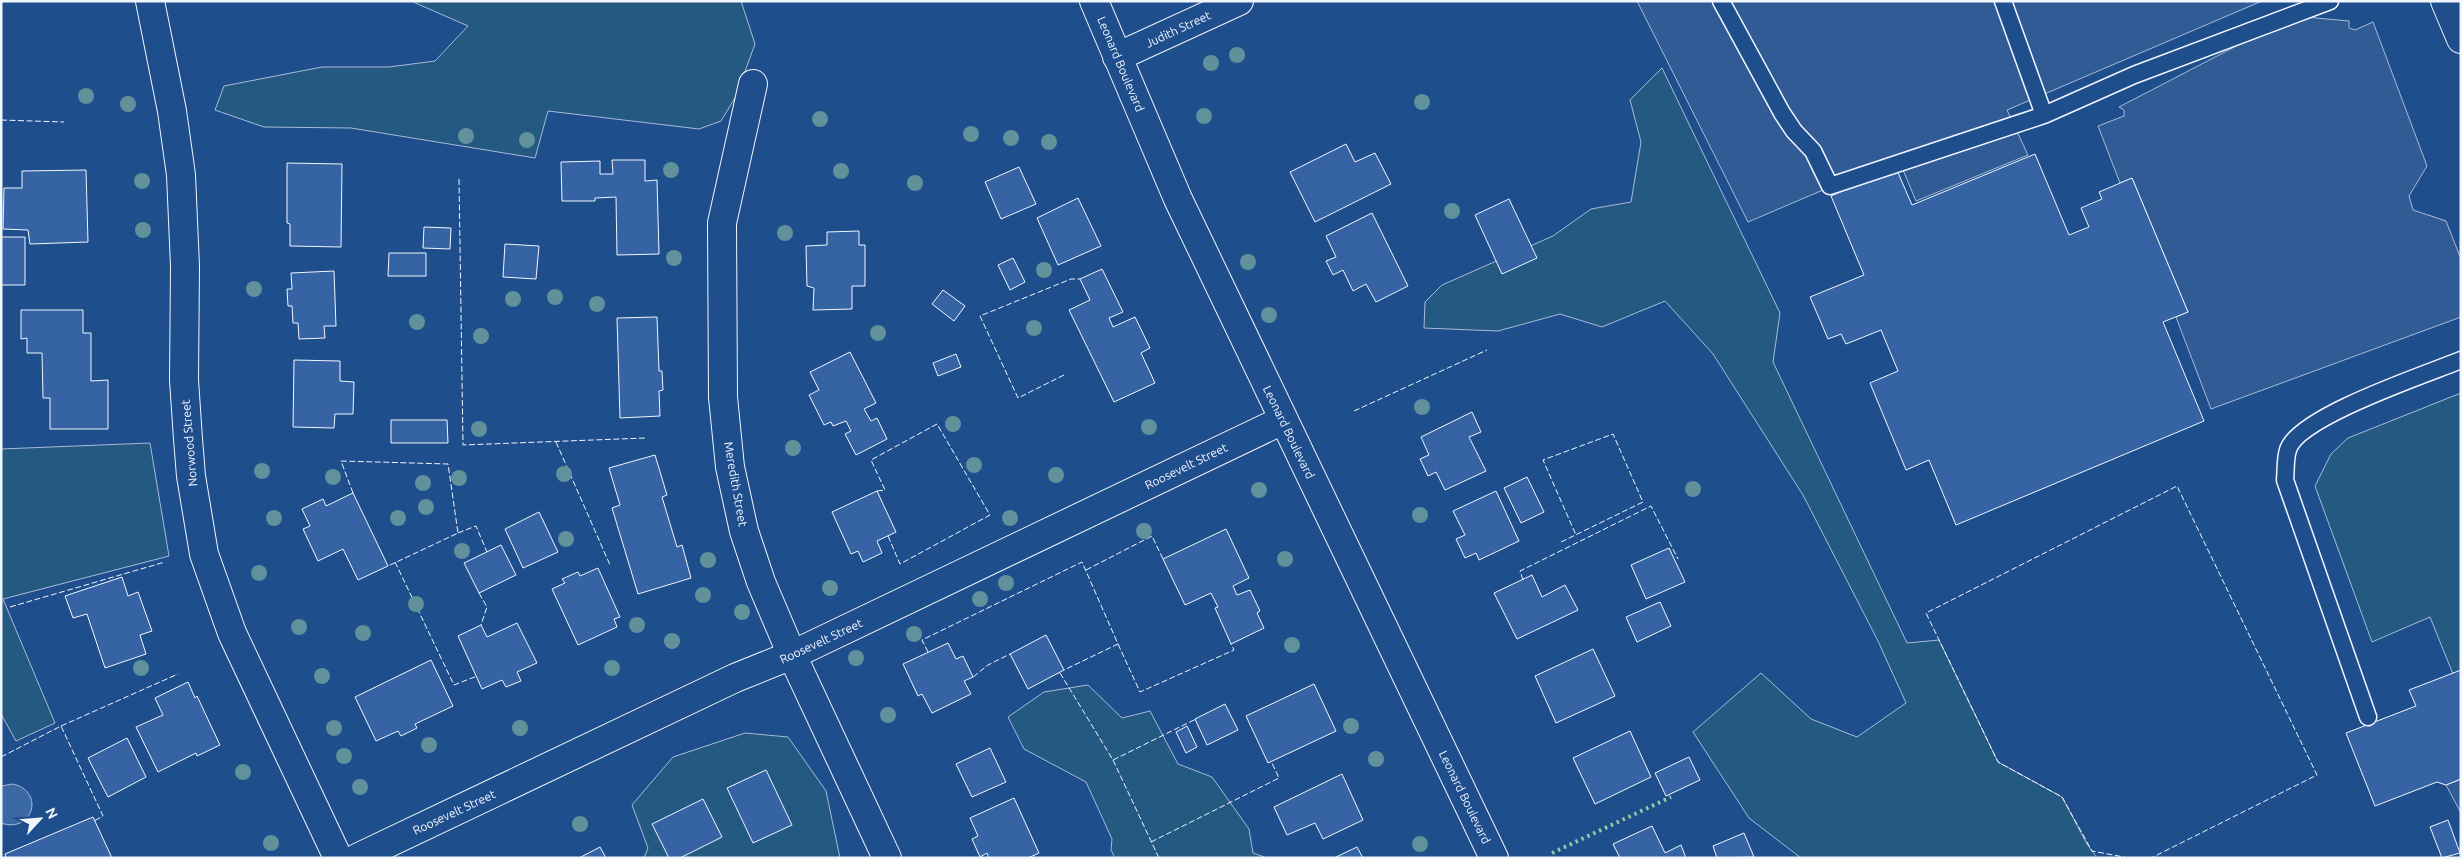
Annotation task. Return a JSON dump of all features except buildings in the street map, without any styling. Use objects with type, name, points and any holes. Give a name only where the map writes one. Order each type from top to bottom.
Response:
[{"type":"street","name":"Norwood Street","points":[[150,1],[172,111],[181,175],[185,266],[184,380],[191,476],[204,554],[232,633],[338,858]]},
{"type":"street","name":"Leonard Boulevard","points":[[1094,1],[1178,198],[1494,858]]},
{"type":"street","name":"Judith Street","points":[[1118,57],[1239,1]]},
{"type":"street","points":[[2446,1],[2461,39]]},
{"type":"street","name":"Meredith Street","points":[[752,84],[722,223],[723,397],[730,467],[744,531],[761,582],[792,655],[887,858]]},
{"type":"street","name":"Roosevelt Street","points":[[357,858],[736,678],[792,655],[1283,420]]},
{"type":"lane","points":[[1721,1],[1782,112],[1794,132],[1813,151],[1830,186],[2044,115],[2134,75],[2323,2]]},
{"type":"lane","points":[[2004,1],[2044,115]]},
{"type":"lane","points":[[2368,717],[2285,480],[2288,449],[2305,428],[2340,410],[2461,360]]},
{"type":"shaded area","points":[[411,1],[741,1],[755,44],[736,96],[721,121],[699,129],[548,111],[535,158],[351,128],[264,127],[215,110],[224,86],[322,67],[389,67],[435,61],[468,26]]},
{"type":"shaded area","points":[[1637,1],[2262,1],[2007,110],[2028,155],[1916,201],[1898,158],[1748,222]]},
{"type":"shaded area","points":[[2294,16],[2349,21],[2349,28],[2355,30],[2373,22],[2427,166],[2409,196],[2413,210],[2446,221],[2461,259],[2461,317],[2211,409],[2176,317],[2188,312],[2132,178],[2120,183],[2098,126],[2124,116],[2124,110],[2119,107]]},
{"type":"shaded area","points":[[1662,68],[1780,313],[1773,362],[1907,643],[1939,640],[1998,762],[2062,797],[2087,844],[2097,858],[1801,858],[1749,818],[1693,732],[1761,673],[1811,719],[1857,737],[1906,703],[1878,641],[1803,495],[1713,354],[1665,301],[1602,327],[1560,314],[1498,331],[1424,328],[1425,302],[1442,285],[1553,236],[1591,209],[1631,202],[1641,142],[1630,100]]},
{"type":"shaded area","points":[[2461,393],[2461,670],[2453,674],[2430,617],[2372,642],[2315,486],[2331,454],[2348,438]]},
{"type":"shaded area","points":[[150,443],[169,556],[3,599],[55,723],[16,741],[1,714],[1,449]]},
{"type":"shaded area","points":[[1088,685],[1122,718],[1150,711],[1178,764],[1212,777],[1249,829],[1253,853],[1267,858],[1115,858],[1111,850],[1112,839],[1086,782],[1024,749],[1008,717],[1044,692]]},
{"type":"shaded area","points":[[745,733],[788,737],[826,791],[840,858],[644,858],[648,848],[632,805],[673,757]]},
{"type":"shaded area","points":[[2461,779],[2461,813],[2446,785]]},
{"type":"shaded area","points":[[13,784],[23,788],[29,795],[32,803],[31,811],[27,818],[21,823],[12,825],[1,823],[1,786]]},
{"type":"hedge","points":[[1552,853],[1671,797]]},
{"type":"fence","points":[[1,120],[64,122]]},
{"type":"fence","points":[[459,179],[463,445],[645,438]]},
{"type":"fence","points":[[1064,375],[1018,398],[980,316],[1071,279],[1080,279]]},
{"type":"fence","points":[[1354,411],[1487,350]]},
{"type":"fence","points":[[877,491],[885,490],[871,460],[937,424],[990,515],[900,564],[888,536]]},
{"type":"fence","points":[[1561,542],[1643,502],[1613,434],[1543,460],[1576,535]]},
{"type":"fence","points":[[556,442],[610,565]]},
{"type":"fence","points":[[353,493],[341,461],[448,464],[458,533],[388,566]]},
{"type":"fence","points":[[2129,858],[2092,851],[2062,797],[1998,762],[1926,613],[2177,486],[2317,775],[2151,858]]},
{"type":"fence","points":[[1523,580],[1520,571],[1651,506],[1678,559]]},
{"type":"fence","points":[[458,533],[476,526],[487,552]]},
{"type":"fence","points":[[1086,570],[1152,536],[1163,559]]},
{"type":"fence","points":[[10,607],[165,562]]},
{"type":"fence","points":[[395,562],[454,685],[477,676]]},
{"type":"fence","points":[[928,652],[922,640],[1082,562],[1118,644],[1064,670]]},
{"type":"fence","points":[[479,593],[487,607],[481,625]]},
{"type":"fence","points":[[1118,644],[1140,692],[1234,650],[1231,644]]},
{"type":"fence","points":[[973,677],[988,665],[1010,654]]},
{"type":"fence","points":[[1060,673],[1113,760],[1159,858]]},
{"type":"fence","points":[[61,726],[178,674]]},
{"type":"fence","points":[[1113,760],[1196,719]]},
{"type":"fence","points":[[1,757],[61,726],[103,816],[94,821]]},
{"type":"fence","points":[[1151,842],[1279,778],[1271,761]]}]
